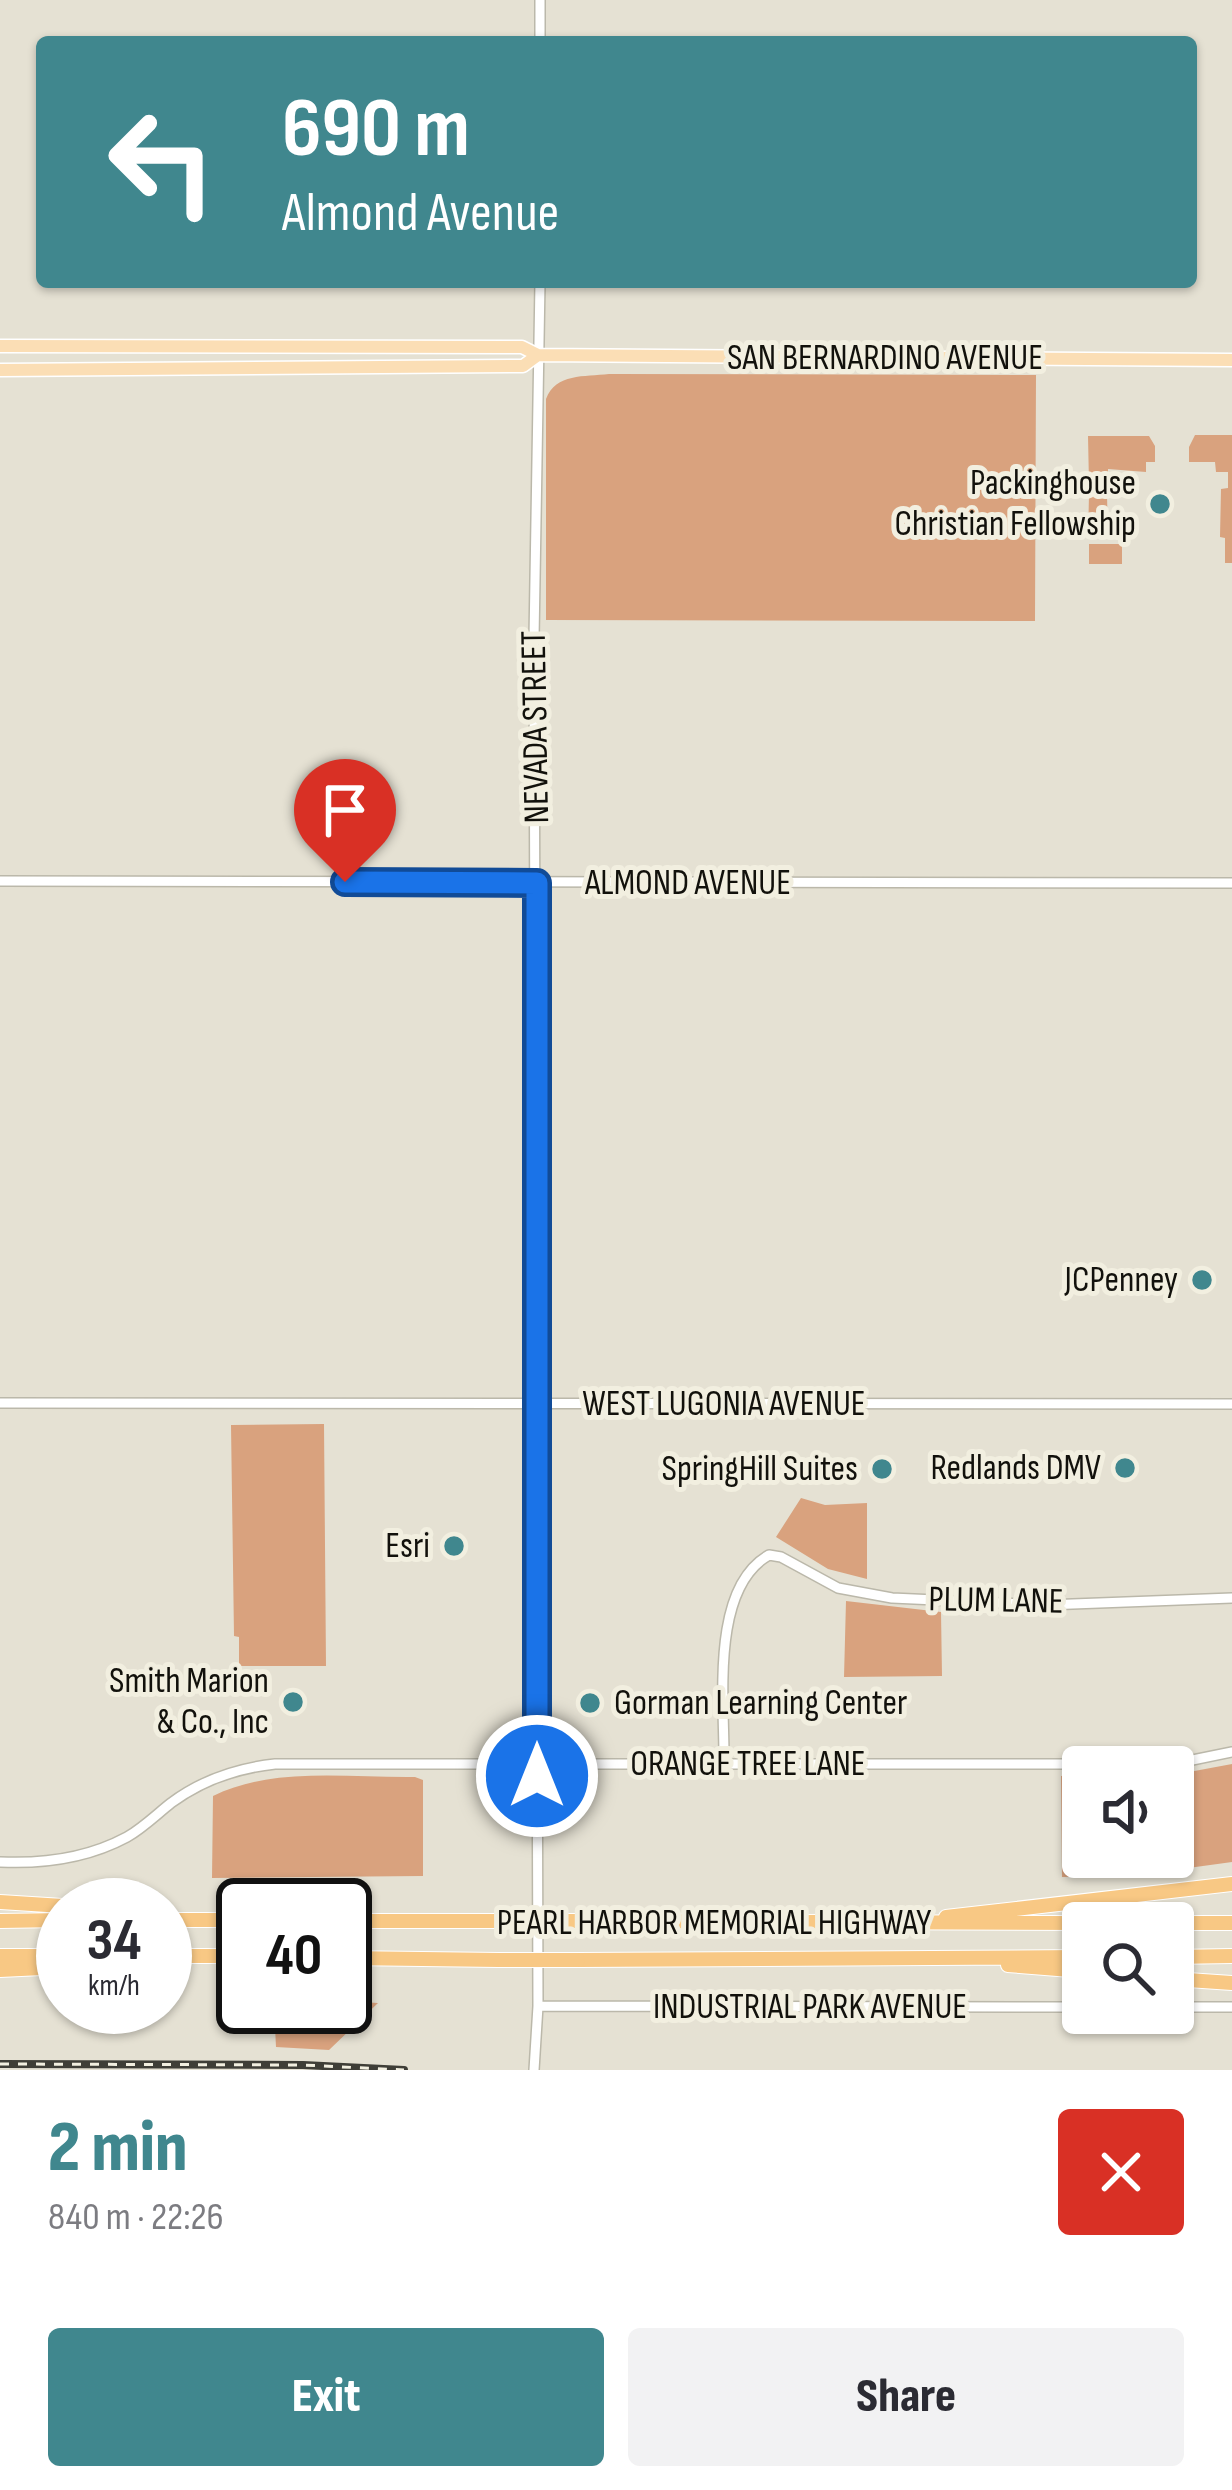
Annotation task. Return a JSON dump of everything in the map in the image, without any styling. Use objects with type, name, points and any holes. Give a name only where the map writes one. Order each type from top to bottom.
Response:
[{"type":"highway","points":[[869,1925],[1232,1884]]},
{"type":"highway","points":[[0,1902],[36,1904]]},
{"type":"highway","points":[[0,1921],[36,1920]]},
{"type":"highway","name":"PEARL HARBOR MEMORIAL HIGHWAY","points":[[372,1921],[1062,1923]]},
{"type":"highway","points":[[1194,1923],[1232,1922]]},
{"type":"highway","points":[[0,1956],[36,1956]]},
{"type":"highway","points":[[1194,1957],[1232,1956]]},
{"type":"highway","name":"PEARL HARBOR MEMORIAL HIGHWAY","points":[[372,1958],[1062,1957]]},
{"type":"highway","points":[[913,1958],[1062,1969]]},
{"type":"highway","points":[[0,1970],[36,1968]]},
{"type":"highway","points":[[1194,1980],[1232,1983]]},
{"type":"main road","name":"SAN BERNARDINO AVENUE","points":[[0,346],[522,347],[538,355],[1232,360]]},
{"type":"main road","name":"SAN BERNARDINO AVENUE","points":[[0,370],[523,366],[538,355]]},
{"type":"street","points":[[540,0],[540,36]]},
{"type":"street","name":"NEVADA STREET","points":[[537,2070],[540,288]]},
{"type":"street","name":"ALMOND AVENUE","points":[[0,881],[1232,883]]},
{"type":"street","name":"WEST LUGONIA AVENUE","points":[[0,1403],[1232,1404]]},
{"type":"street","name":"PLUM LANE","points":[[724,1764],[728,1624],[738,1592],[757,1563],[769,1555],[781,1556],[838,1588],[892,1598],[1050,1604],[1232,1598]]},
{"type":"street","name":"ORANGE TREE LANE","points":[[0,1862],[44,1862],[100,1848],[129,1836],[198,1786],[261,1766],[1173,1764],[1232,1752]]},
{"type":"street","name":"INDUSTRIAL PARK AVENUE","points":[[538,2006],[1062,2007]]},
{"type":"street","points":[[1194,2007],[1232,2007]]},
{"type":"shaded area","points":[[609,374],[1036,375],[1035,621],[546,620],[546,399],[564,380]]},
{"type":"shaded area","points":[[1195,435],[1232,435],[1232,563],[1225,563],[1225,538],[1220,537],[1221,489],[1228,488],[1228,472],[1216,472],[1215,462],[1189,462]]},
{"type":"shaded area","points":[[1088,436],[1149,436],[1155,462],[1146,462],[1146,472],[1108,469],[1108,484],[1094,480],[1089,484]]},
{"type":"shaded area","points":[[1089,494],[1107,494],[1108,539],[1088,539]]},
{"type":"shaded area","points":[[1089,544],[1122,544],[1122,564],[1089,564]]},
{"type":"shaded area","points":[[324,1424],[326,1666],[239,1666],[239,1637],[234,1636],[231,1425]]},
{"type":"shaded area","points":[[801,1498],[825,1505],[867,1503],[867,1579],[828,1569],[776,1537]]},
{"type":"shaded area","points":[[846,1601],[941,1612],[942,1676],[844,1677]]},
{"type":"shaded area","points":[[1232,1764],[1232,1862],[1194,1867],[1194,1771]]},
{"type":"shaded area","points":[[286,1777],[423,1780],[423,1876],[212,1878],[213,1796]]},
{"type":"shaded area","points":[[275,2034],[346,2034],[329,2050],[276,2047]]},
{"type":"railway","points":[[0,2064],[404,2070]]},
{"type":"place","name":"Packinghouse Christian Fellowship","points":[[1160,504]]},
{"type":"place","name":"JCPenney","points":[[1202,1280]]},
{"type":"place","name":"Redlands DMV","points":[[1125,1468]]},
{"type":"place","name":"SpringHill Suites","points":[[882,1469]]},
{"type":"place","name":"Esri","points":[[454,1546]]},
{"type":"place","name":"Smith Marion & Co., Inc","points":[[293,1702]]},
{"type":"place","name":"Gorman Learning Center","points":[[590,1703]]},
{"type":"route","points":[[345,882],[537,883],[537,1776]]}]
